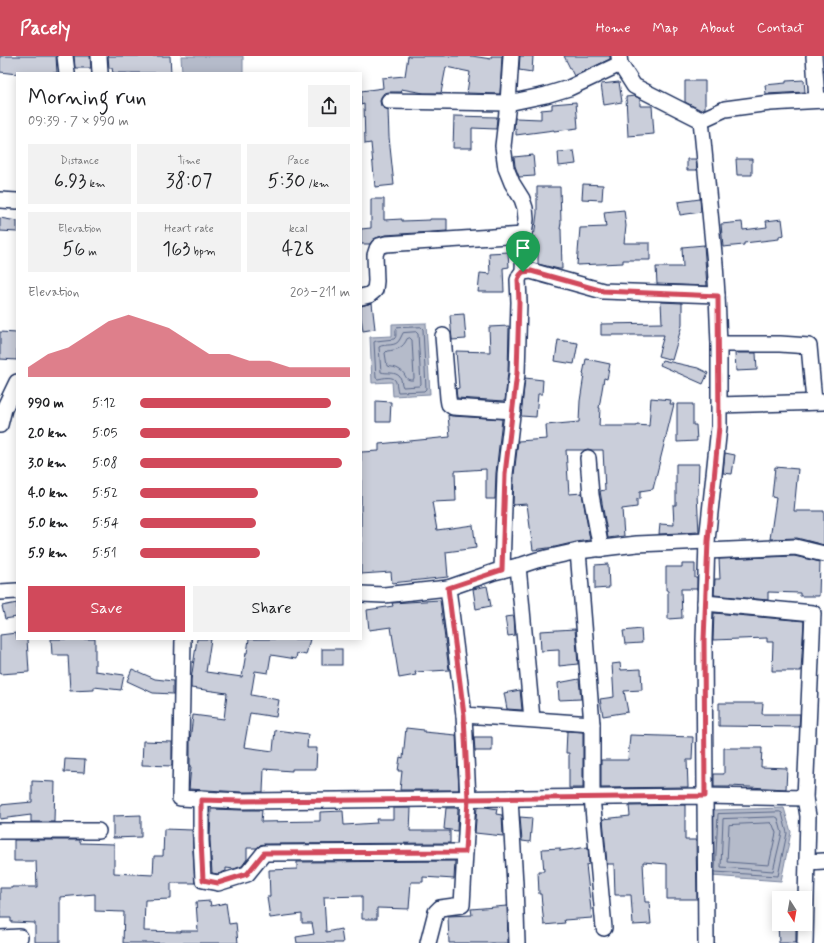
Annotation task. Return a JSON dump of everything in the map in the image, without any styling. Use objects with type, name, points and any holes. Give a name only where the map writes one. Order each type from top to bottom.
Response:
[{"type":"street","points":[[65,56],[67,72]]},
{"type":"street","points":[[100,56],[100,72]]},
{"type":"street","points":[[502,570],[505,474],[517,373],[519,302],[518,280],[523,272],[526,219],[522,199],[512,183],[506,168],[503,146],[511,56]]},
{"type":"street","points":[[389,101],[508,103],[546,95],[569,88],[619,60],[634,86],[701,120],[725,110],[770,103],[821,100],[814,56]]},
{"type":"street","points":[[701,120],[718,296],[719,427],[707,546],[704,640],[706,943]]},
{"type":"street","points":[[0,200],[16,201]]},
{"type":"street","points":[[362,297],[369,295],[375,290],[375,255],[379,246],[386,244],[524,235]]},
{"type":"street","points":[[523,272],[531,271],[603,291],[718,296]]},
{"type":"street","points":[[443,336],[449,404],[453,407],[512,411]]},
{"type":"street","points":[[718,344],[780,344],[809,346],[819,401],[718,405]]},
{"type":"street","points":[[0,425],[11,409],[16,386]]},
{"type":"street","points":[[588,458],[591,495],[601,549]]},
{"type":"street","points":[[362,594],[384,595],[448,588],[537,560],[578,551],[637,544],[795,547],[824,554]]},
{"type":"street","points":[[578,551],[592,724],[592,797],[604,928]]},
{"type":"street","points":[[518,566],[532,719]]},
{"type":"street","points":[[428,943],[436,912],[440,908],[462,905],[468,799],[464,715],[448,588]]},
{"type":"street","points":[[0,592],[16,591]]},
{"type":"street","points":[[705,603],[813,613],[805,798],[808,816],[805,943]]},
{"type":"street","points":[[183,640],[180,798],[249,801],[705,796],[805,798]]},
{"type":"street","points":[[464,715],[592,724]]},
{"type":"street","points":[[510,798],[517,943]]},
{"type":"street","points":[[201,800],[203,880],[218,883],[247,874],[264,853],[465,852]]},
{"type":"street","points":[[0,831],[98,831]]},
{"type":"street","points":[[808,862],[824,861]]},
{"type":"street","points":[[0,938],[20,937]]},
{"type":"water","points":[[181,56],[243,56],[243,72],[182,72]]},
{"type":"water","points":[[426,323],[430,394],[393,396],[392,382],[372,383],[370,337],[392,336],[392,324]]},
{"type":"water","points":[[784,808],[791,832],[781,881],[711,876],[714,810]]},
{"type":"building","points":[[0,56],[56,56],[57,72],[16,72],[16,74],[0,72]]},
{"type":"building","points":[[74,56],[90,56],[91,68],[75,68]]},
{"type":"building","points":[[108,56],[170,56],[171,72],[113,72],[112,68],[109,68]]},
{"type":"building","points":[[408,56],[472,56],[491,59],[491,56],[502,56],[500,94],[467,93],[470,72],[446,67],[441,93],[424,93],[401,89],[402,92],[384,93],[380,101],[381,106],[388,110],[394,185],[375,187],[371,143],[365,144],[364,104],[362,105],[362,91],[383,88],[382,78],[405,76]]},
{"type":"building","points":[[520,56],[533,56],[532,72],[519,70]]},
{"type":"building","points":[[564,56],[610,56],[610,59],[574,76]]},
{"type":"building","points":[[804,80],[805,92],[766,94],[765,85],[786,83],[786,81]]},
{"type":"building","points":[[685,81],[705,81],[705,108],[701,110],[685,102]]},
{"type":"building","points":[[619,82],[622,102],[604,105],[601,84]]},
{"type":"building","points":[[635,96],[640,99],[640,106],[652,106],[654,134],[628,136],[626,97]]},
{"type":"building","points":[[576,102],[578,128],[516,135],[516,129],[514,129],[515,118],[541,119],[541,110],[552,109],[552,104]]},
{"type":"building","points":[[454,116],[497,117],[496,129],[472,128],[472,148],[453,148]]},
{"type":"building","points":[[574,151],[576,164],[559,166],[558,152]]},
{"type":"building","points":[[533,155],[535,176],[519,177],[515,166],[514,157]]},
{"type":"building","points":[[687,159],[696,159],[697,170],[687,170]]},
{"type":"building","points":[[736,159],[752,159],[752,175],[737,175]]},
{"type":"building","points":[[583,184],[603,185],[602,200],[582,199]]},
{"type":"building","points":[[537,187],[560,187],[562,269],[538,264],[538,246],[533,247],[537,213]]},
{"type":"building","points":[[371,199],[384,199],[384,220],[402,219],[402,221],[447,219],[447,231],[385,235],[376,238],[370,244],[362,244],[362,229],[371,228]]},
{"type":"building","points":[[700,199],[701,212],[680,215],[678,202]]},
{"type":"building","points":[[624,210],[626,226],[624,243],[650,243],[650,260],[623,260],[623,263],[577,265],[580,228],[606,227],[604,212]]},
{"type":"building","points":[[0,218],[16,221],[16,232],[0,231]]},
{"type":"building","points":[[782,219],[784,235],[779,236],[779,239],[723,247],[721,224],[742,222],[743,230],[767,227],[766,221]]},
{"type":"building","points":[[704,245],[707,286],[657,284],[656,267],[683,267],[682,247]]},
{"type":"building","points":[[508,252],[509,267],[503,268],[504,292],[478,292],[480,273],[490,274],[489,253]]},
{"type":"building","points":[[661,302],[682,303],[682,325],[672,360],[658,356],[664,335],[601,335],[601,324],[662,323]]},
{"type":"building","points":[[372,303],[375,329],[363,331],[362,306]]},
{"type":"building","points":[[464,314],[466,339],[452,340],[450,315]]},
{"type":"building","points":[[509,326],[508,372],[505,401],[457,398],[456,389],[459,388],[456,351],[490,352],[489,327]]},
{"type":"building","points":[[0,332],[16,333],[16,360],[0,359]]},
{"type":"building","points":[[558,340],[578,343],[574,364],[555,361]]},
{"type":"building","points":[[735,353],[756,353],[757,370],[736,371]]},
{"type":"building","points":[[586,359],[610,364],[607,379],[604,378],[599,408],[599,426],[649,426],[651,398],[671,400],[670,404],[674,404],[653,489],[640,491],[640,499],[637,499],[637,507],[622,509],[624,536],[608,538],[600,491],[605,490],[603,450],[566,450],[569,494],[582,493],[590,540],[533,550],[527,504],[513,505],[514,475],[518,441],[547,439],[546,425],[579,422],[583,374]]},
{"type":"building","points":[[662,360],[698,368],[708,373],[703,384],[660,365]]},
{"type":"building","points":[[525,378],[543,380],[542,394],[538,394],[536,417],[521,416]]},
{"type":"building","points":[[376,401],[391,402],[390,422],[376,422]]},
{"type":"building","points":[[677,404],[693,404],[693,425],[696,425],[697,441],[677,442]]},
{"type":"building","points":[[448,415],[502,419],[496,473],[495,499],[486,499],[486,469],[455,471],[456,501],[432,502],[437,530],[473,525],[476,548],[446,552],[448,577],[392,583],[391,572],[362,574],[362,452],[379,451],[379,444],[450,437]]},
{"type":"building","points":[[725,453],[735,455],[732,474],[723,473]]},
{"type":"building","points":[[676,464],[699,464],[697,495],[699,532],[659,534],[660,524],[674,525],[673,505],[676,505]]},
{"type":"building","points":[[775,467],[798,469],[794,511],[824,511],[824,545],[797,538],[770,539],[776,498],[772,497]]},
{"type":"building","points":[[794,556],[820,562],[819,596],[800,596],[800,593],[768,592],[768,600],[714,595],[715,579],[720,579],[719,559]]},
{"type":"building","points":[[608,564],[609,588],[595,589],[595,565]]},
{"type":"building","points":[[682,564],[695,564],[697,589],[681,589],[682,618],[668,619],[666,567],[682,567]]},
{"type":"building","points":[[487,586],[491,606],[476,609],[473,589]]},
{"type":"building","points":[[440,600],[449,670],[415,672],[416,675],[399,678],[391,627],[369,630],[367,610],[393,606],[392,603]]},
{"type":"building","points":[[16,603],[16,617],[5,619],[2,606]]},
{"type":"building","points":[[714,613],[804,621],[801,671],[772,671],[773,642],[767,642],[767,638],[713,640]]},
{"type":"building","points":[[514,616],[515,635],[508,636],[505,617]]},
{"type":"building","points":[[575,629],[578,664],[559,666],[559,650],[541,651],[540,631]]},
{"type":"building","points":[[641,629],[642,643],[625,644],[623,631]]},
{"type":"building","points":[[16,633],[16,640],[27,640],[29,672],[0,674],[0,635]]},
{"type":"building","points":[[51,640],[95,640],[95,671],[124,675],[121,690],[94,687],[94,690],[70,691],[68,655],[52,655]]},
{"type":"building","points":[[197,640],[211,640],[206,672],[242,677],[249,640],[310,640],[306,655],[297,653],[296,659],[271,655],[268,673],[255,671],[251,695],[279,700],[276,717],[250,713],[244,747],[273,751],[275,730],[308,734],[307,748],[317,748],[316,769],[292,769],[292,771],[264,769],[263,792],[189,789],[191,767],[190,741],[193,715],[224,719],[227,693],[191,688]]},
{"type":"building","points":[[322,649],[342,649],[342,665],[322,665]]},
{"type":"building","points":[[620,663],[621,670],[641,669],[642,690],[624,691],[628,712],[603,716],[600,699],[614,697],[612,664]]},
{"type":"building","points":[[132,669],[155,679],[173,681],[173,694],[153,693],[127,681]]},
{"type":"building","points":[[579,679],[581,699],[559,700],[558,683]]},
{"type":"building","points":[[520,690],[522,710],[507,709],[504,693]]},
{"type":"building","points":[[719,703],[763,703],[762,714],[800,714],[799,727],[719,726]]},
{"type":"building","points":[[406,728],[424,730],[424,732],[456,735],[459,790],[400,790],[402,771],[398,771],[400,757],[403,758]]},
{"type":"building","points":[[567,731],[583,732],[583,788],[569,788],[569,753],[566,753]]},
{"type":"building","points":[[630,735],[693,737],[692,760],[687,760],[688,787],[601,788],[601,760],[628,760]]},
{"type":"building","points":[[474,737],[492,737],[492,751],[475,751]]},
{"type":"building","points":[[143,741],[172,742],[172,766],[142,765]]},
{"type":"building","points":[[724,748],[762,748],[761,767],[787,768],[786,789],[730,786],[714,787],[714,774],[724,774]]},
{"type":"building","points":[[65,759],[85,760],[84,773],[64,772]]},
{"type":"building","points":[[32,781],[55,782],[54,822],[31,822],[31,815],[0,819],[0,805],[32,802]]},
{"type":"building","points":[[685,805],[685,840],[696,840],[697,899],[667,899],[667,864],[643,862],[645,902],[649,902],[651,924],[633,925],[631,895],[615,895],[614,864],[607,864],[603,819],[630,816],[629,806]]},
{"type":"building","points":[[477,807],[497,809],[496,814],[502,815],[503,836],[475,833]]},
{"type":"building","points":[[393,808],[411,808],[410,831],[450,831],[450,843],[264,844],[257,848],[247,848],[247,859],[242,866],[234,869],[226,868],[226,871],[218,874],[212,873],[210,840],[211,809],[262,810],[261,822],[320,821],[320,812],[343,811],[344,825],[377,823],[376,819],[393,819]]},
{"type":"building","points":[[446,808],[458,808],[457,831],[444,829]]},
{"type":"building","points":[[141,815],[141,837],[113,838],[113,816]]},
{"type":"building","points":[[520,817],[532,818],[530,842],[522,841]]},
{"type":"building","points":[[164,829],[192,830],[195,883],[171,883],[171,899],[145,900],[144,931],[198,931],[196,902],[210,901],[211,906],[226,903],[229,924],[236,923],[238,943],[123,943],[124,912],[95,911],[95,894],[60,897],[60,942],[35,942],[35,923],[11,922],[11,918],[0,918],[0,888],[37,887],[36,861],[14,861],[14,840],[80,840],[80,843],[114,844],[114,873],[153,875],[154,856],[163,856]]},
{"type":"building","points":[[588,847],[589,864],[586,865],[592,918],[564,920],[565,923],[544,925],[541,894],[539,894],[538,871],[544,871],[542,849],[560,848],[560,851]]},
{"type":"building","points":[[455,861],[454,879],[423,877],[423,882],[411,882],[409,909],[377,908],[377,919],[362,919],[362,896],[324,897],[326,932],[341,929],[343,943],[297,943],[296,937],[314,934],[312,923],[302,923],[302,914],[270,918],[267,897],[270,897],[269,870],[297,869],[297,862]]},
{"type":"building","points":[[507,906],[508,943],[449,943],[448,916],[472,915],[471,909]]},
{"type":"building","points":[[778,931],[796,931],[796,943],[779,943]]},
{"type":"route","points":[[523,272],[518,280],[519,302],[517,373],[505,474],[502,570],[448,588],[464,715],[468,799],[332,801],[201,800],[203,880],[218,883],[247,874],[264,853],[465,852],[468,799],[705,796],[704,640],[708,541],[719,427],[718,296],[603,291],[531,271],[523,272]]}]
